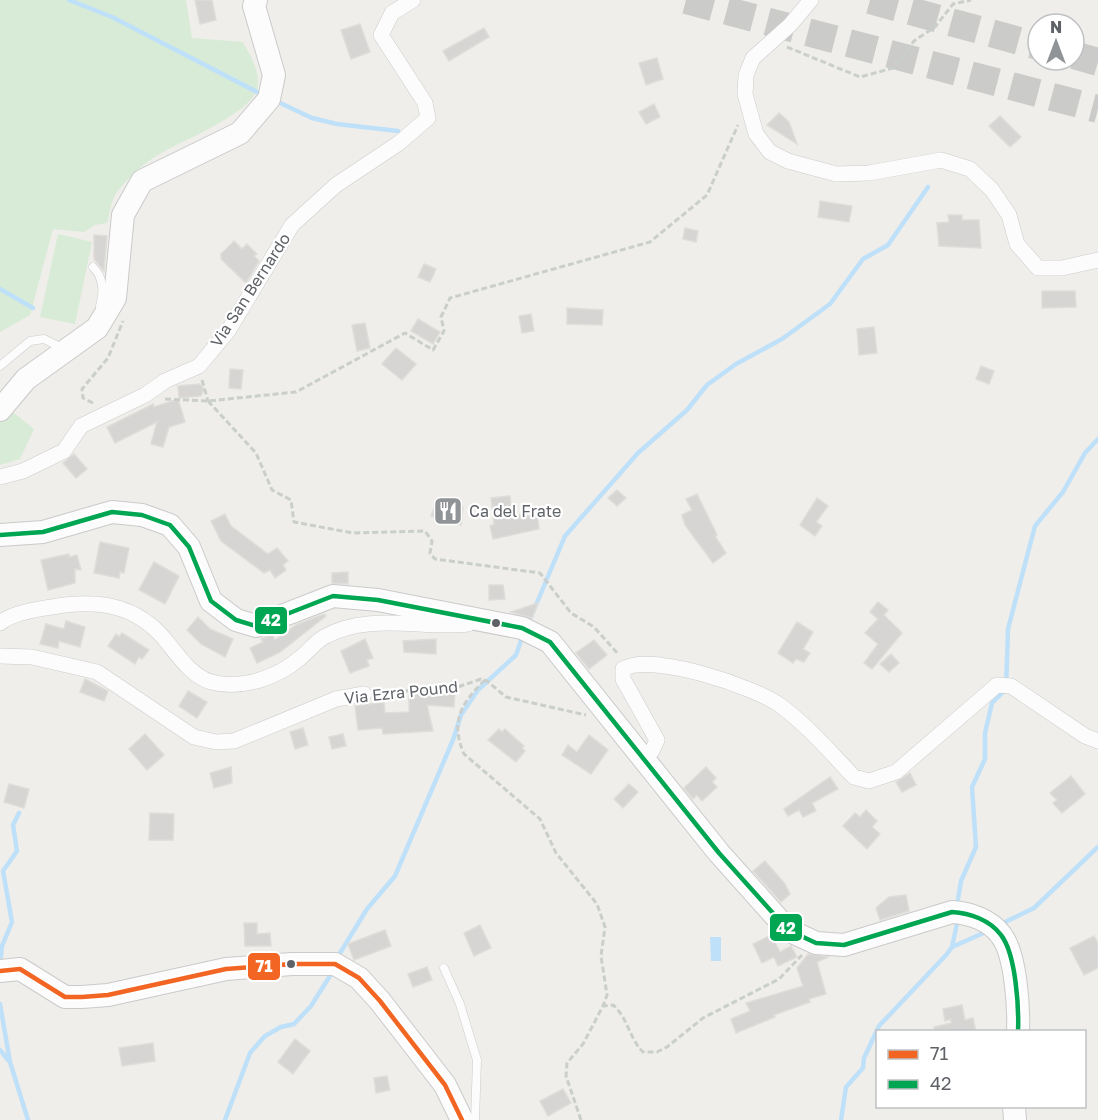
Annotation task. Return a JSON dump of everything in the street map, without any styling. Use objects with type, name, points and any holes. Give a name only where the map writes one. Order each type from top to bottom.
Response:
[{"type":"street","points":[[0,410],[26,379],[97,328],[115,298],[123,215],[142,181],[240,133],[269,99],[274,75],[254,6],[256,0]]},
{"type":"street","name":"Via San Bernardo","points":[[0,477],[23,471],[64,450],[81,426],[145,395],[165,381],[199,366],[228,331],[292,225],[336,185],[399,144],[428,118],[425,103],[381,35],[392,13],[413,0]]},
{"type":"street","points":[[811,0],[790,25],[753,58],[746,75],[745,94],[756,134],[770,152],[788,161],[836,174],[869,173],[941,160],[970,169],[992,190],[1009,215],[1017,244],[1038,268],[1062,268],[1098,260]]},
{"type":"street","points":[[0,535],[43,532],[112,512],[142,515],[170,525],[189,547],[211,601],[236,620],[256,626],[333,596],[378,600],[522,628],[550,642],[719,853],[788,930],[812,941],[844,945],[952,912],[968,912],[1002,936],[1012,964],[1018,1030]]},
{"type":"street","points":[[0,623],[39,609],[71,603],[106,603],[135,615],[164,639],[183,663],[209,682],[245,684],[273,676],[299,659],[324,637],[354,628],[399,622],[457,626],[492,622]]},
{"type":"street","name":"Via Ezra Pound","points":[[0,656],[32,657],[96,672],[194,737],[216,742],[234,741],[336,699],[364,694]]},
{"type":"street","points":[[644,757],[652,751],[657,741],[623,680],[623,669],[630,665],[646,663],[671,667],[738,685],[780,705],[854,777],[869,781],[896,772],[1004,686],[1085,736],[1098,741]]},
{"type":"street","points":[[0,971],[20,969],[65,997],[82,997],[108,995],[226,969],[292,964],[335,964],[359,978],[380,1001],[445,1085],[462,1120]]},
{"type":"lane","points":[[88,335],[104,294],[100,274],[93,267]]},
{"type":"lane","points":[[0,366],[7,357],[30,341],[44,339],[66,351]]},
{"type":"lane","points":[[444,968],[460,1004],[477,1060],[475,1120]]},
{"type":"path","points":[[753,58],[777,47],[787,47],[860,77],[893,68],[914,41],[935,27],[953,4],[971,0]]},
{"type":"path","points":[[145,395],[208,401],[296,392],[405,333],[433,350],[444,331],[441,317],[450,298],[650,242],[707,195],[739,121]]},
{"type":"path","points":[[97,404],[88,403],[83,398],[82,389],[108,358],[123,324],[124,314]]},
{"type":"path","points":[[184,372],[201,379],[208,401],[256,453],[272,490],[291,500],[294,522],[353,533],[424,531],[432,541],[430,553],[435,559],[540,573],[570,613],[594,627],[620,657]]},
{"type":"path","points":[[581,1120],[566,1076],[567,1063],[583,1044],[607,995],[601,956],[605,927],[597,904],[556,853],[540,819],[464,754],[458,740],[457,721],[464,705],[485,680],[506,697],[581,716],[606,714]]},
{"type":"path","name":"Via Ezra Pound","points":[[364,694],[389,690],[452,689],[485,680]]},
{"type":"path","points":[[603,1006],[614,1005],[623,1013],[633,1042],[643,1052],[657,1052],[667,1047],[703,1018],[779,979],[812,941]]},
{"type":"green space","points":[[0,0],[186,0],[192,38],[243,42],[256,68],[258,85],[254,95],[245,106],[231,116],[158,155],[136,172],[115,195],[107,223],[95,225],[84,232],[53,229],[30,315],[0,332]]},
{"type":"green space","points":[[58,234],[92,242],[75,324],[40,317]]},
{"type":"green space","points":[[4,405],[34,429],[20,459],[0,465],[0,410]]},
{"type":"water","points":[[710,937],[721,937],[721,961],[711,961]]},
{"type":"building","points":[[195,0],[212,0],[216,20],[200,24]]},
{"type":"building","points":[[360,24],[370,52],[351,59],[341,30]]},
{"type":"building","points":[[484,28],[489,37],[449,61],[443,51]]},
{"type":"building","points":[[657,58],[663,79],[646,85],[639,63]]},
{"type":"building","points":[[654,104],[660,117],[646,124],[639,112]]},
{"type":"building","points":[[779,113],[789,122],[797,144],[767,125]]},
{"type":"building","points":[[1000,116],[1021,137],[1010,147],[989,126]]},
{"type":"building","points":[[820,201],[852,206],[849,222],[818,217]]},
{"type":"building","points":[[948,215],[962,215],[962,220],[979,220],[981,248],[939,246],[937,223],[949,222]]},
{"type":"building","points":[[685,228],[698,231],[696,242],[683,239]]},
{"type":"building","points":[[94,235],[107,236],[104,271],[94,259]]},
{"type":"building","points":[[234,241],[242,249],[247,244],[257,254],[254,256],[259,261],[246,283],[221,259],[221,254]]},
{"type":"building","points":[[424,264],[436,269],[430,282],[418,277]]},
{"type":"building","points":[[1042,291],[1075,291],[1076,307],[1042,308]]},
{"type":"building","points":[[567,308],[603,310],[602,325],[567,324]]},
{"type":"building","points":[[531,314],[534,331],[522,333],[519,316]]},
{"type":"building","points":[[418,319],[440,332],[433,344],[411,331]]},
{"type":"building","points":[[365,323],[370,348],[357,351],[352,325]]},
{"type":"building","points":[[874,327],[877,353],[859,355],[857,329]]},
{"type":"building","points":[[396,348],[416,364],[402,380],[382,364]]},
{"type":"building","points":[[981,366],[994,371],[989,384],[976,379]]},
{"type":"building","points":[[230,369],[243,370],[241,389],[229,388]]},
{"type":"building","points":[[200,384],[204,389],[201,396],[179,398],[178,386]]},
{"type":"building","points":[[178,399],[185,422],[169,427],[163,447],[151,444],[157,422],[115,443],[107,427],[153,404],[154,407]]},
{"type":"building","points":[[74,454],[87,469],[76,478],[63,463]]},
{"type":"building","points":[[617,490],[626,498],[617,506],[608,498]]},
{"type":"building","points":[[697,494],[717,535],[715,536],[726,553],[713,563],[685,525],[682,515],[692,510],[686,499]]},
{"type":"building","points":[[510,496],[512,516],[537,514],[539,529],[493,539],[490,526],[494,524],[491,498]]},
{"type":"building","points":[[817,498],[828,506],[816,522],[822,526],[815,536],[800,525]]},
{"type":"building","name":"Ca del Frate","points":[[437,500],[463,507],[461,525],[431,516]]},
{"type":"building","points":[[225,514],[231,526],[268,554],[277,548],[288,561],[283,565],[286,570],[275,578],[270,570],[264,573],[221,541],[211,521]]},
{"type":"building","points":[[100,542],[129,548],[124,573],[120,572],[119,578],[94,573]]},
{"type":"building","points":[[69,554],[69,557],[77,555],[81,570],[75,569],[75,583],[48,590],[41,560]]},
{"type":"building","points":[[154,562],[179,576],[165,604],[139,590]]},
{"type":"building","points":[[348,572],[348,584],[332,583],[332,573]]},
{"type":"building","points":[[489,585],[503,585],[505,599],[489,600]]},
{"type":"building","points":[[878,602],[888,610],[884,615],[902,633],[872,669],[864,663],[878,644],[865,633],[878,619],[870,612]]},
{"type":"building","points":[[538,603],[532,618],[511,612]]},
{"type":"building","points":[[324,614],[326,616],[280,652],[257,663],[250,648],[263,642],[261,639],[272,634],[275,640],[296,625]]},
{"type":"building","points":[[198,617],[210,629],[233,639],[225,657],[201,644],[187,630]]},
{"type":"building","points":[[66,621],[85,627],[80,647],[59,641],[58,648],[40,644],[46,624],[64,629]]},
{"type":"building","points":[[797,622],[813,632],[803,649],[810,653],[804,662],[796,659],[793,663],[778,653]]},
{"type":"building","points":[[122,633],[149,650],[142,659],[139,657],[135,664],[108,646],[116,634],[119,637]]},
{"type":"building","points":[[365,639],[373,658],[367,660],[369,666],[350,673],[341,651]]},
{"type":"building","points":[[436,639],[436,654],[404,652],[403,641]]},
{"type":"building","points":[[594,640],[607,655],[589,669],[576,653]]},
{"type":"building","points":[[891,654],[899,663],[889,672],[880,664]]},
{"type":"building","points":[[85,679],[108,691],[104,701],[80,692]]},
{"type":"building","points":[[188,691],[207,702],[197,718],[179,706]]},
{"type":"building","points":[[430,691],[455,693],[454,707],[427,705],[433,731],[383,734],[382,728],[358,730],[355,706],[384,702],[385,713],[409,712],[409,693]]},
{"type":"building","points":[[303,728],[308,745],[295,749],[290,732]]},
{"type":"building","points":[[499,729],[502,732],[505,729],[524,746],[522,748],[525,751],[516,762],[488,740]]},
{"type":"building","points":[[145,734],[164,755],[147,770],[129,749]]},
{"type":"building","points":[[343,734],[346,746],[332,749],[329,737]]},
{"type":"building","points":[[589,735],[608,750],[591,774],[562,755],[568,745],[577,752]]},
{"type":"building","points":[[231,767],[232,783],[214,788],[210,773]]},
{"type":"building","points":[[706,767],[716,778],[712,782],[717,787],[702,801],[697,795],[693,799],[684,788]]},
{"type":"building","points":[[910,773],[916,785],[902,792],[896,782]]},
{"type":"building","points":[[1071,776],[1085,794],[1062,813],[1053,803],[1057,800],[1050,793]]},
{"type":"building","points":[[830,777],[838,789],[812,803],[816,811],[803,817],[799,810],[788,816],[784,809]]},
{"type":"building","points":[[9,784],[29,789],[24,808],[4,802]]},
{"type":"building","points":[[629,784],[638,792],[623,808],[614,799]]},
{"type":"building","points":[[866,810],[877,821],[872,827],[880,834],[867,849],[843,826],[855,813],[860,817]]},
{"type":"building","points":[[150,813],[174,814],[173,840],[149,840]]},
{"type":"building","points":[[765,861],[785,884],[790,894],[781,902],[753,871]]},
{"type":"building","points":[[906,895],[909,911],[880,920],[876,908],[889,897]]},
{"type":"building","points":[[244,923],[257,923],[257,934],[270,933],[271,946],[245,946]]},
{"type":"building","points":[[480,925],[491,948],[474,956],[464,933]]},
{"type":"building","points":[[385,930],[391,946],[354,960],[348,944]]},
{"type":"building","points":[[771,935],[780,952],[791,946],[797,957],[778,966],[774,957],[762,963],[753,944]]},
{"type":"building","points":[[1094,936],[1098,943],[1098,968],[1084,975],[1070,948]]},
{"type":"building","points":[[808,954],[828,957],[817,962],[826,994],[809,999],[810,1002],[774,1015],[775,1017],[736,1033],[731,1019],[750,1011],[746,1003],[803,986],[797,968]]},
{"type":"building","points":[[427,967],[432,980],[413,987],[408,974]]},
{"type":"building","points":[[962,1005],[965,1020],[973,1018],[976,1030],[935,1030],[934,1027],[951,1023],[951,1019],[945,1021],[943,1009]]},
{"type":"building","points":[[295,1039],[310,1051],[293,1074],[278,1062]]},
{"type":"building","points":[[153,1043],[155,1061],[122,1066],[119,1048]]},
{"type":"building","points":[[387,1076],[390,1090],[376,1093],[374,1078]]},
{"type":"building","points":[[563,1089],[571,1103],[548,1116],[540,1101]]},
{"type":"waterway","points":[[69,0],[112,17],[263,95]]},
{"type":"waterway","points":[[276,101],[312,118],[337,124],[398,131]]},
{"type":"waterway","points":[[528,624],[565,536],[638,453],[687,410],[707,385],[736,364],[782,339],[830,304],[863,259],[888,245],[928,187]]},
{"type":"waterway","points":[[0,289],[33,308]]},
{"type":"waterway","points":[[957,905],[961,881],[976,847],[972,787],[985,759],[985,733],[992,703],[1006,689],[1008,629],[1035,526],[1063,492],[1085,453],[1098,439]]},
{"type":"waterway","points":[[337,958],[367,909],[395,876],[453,740],[461,715],[478,690],[516,655],[523,635]]},
{"type":"waterway","points":[[0,965],[2,946],[12,922],[3,871],[17,851],[13,825],[19,813]]},
{"type":"waterway","points":[[1001,924],[1034,908],[1098,847]]},
{"type":"waterway","points":[[877,1030],[947,954],[952,947],[958,919]]},
{"type":"waterway","points":[[952,947],[988,931]]},
{"type":"waterway","points":[[225,1120],[250,1053],[265,1036],[281,1027],[294,1024],[311,1006],[333,971]]},
{"type":"waterway","points":[[0,1004],[10,1062],[28,1120]]},
{"type":"waterway","points":[[841,1120],[846,1087],[863,1068],[864,1058],[876,1032]]},
{"type":"waterway","points":[[0,1050],[8,1060]]},
{"type":"tunnel","points":[[686,0],[1098,109]]},
{"type":"tunnel","points":[[870,0],[1026,43]]},
{"type":"tunnel","points":[[1086,58],[1098,62]]},
{"type":"transit line","name":"42","points":[[0,535],[43,532],[112,512],[142,515],[170,525],[189,547],[211,601],[236,620],[256,626],[333,596],[378,600],[522,628],[550,642],[719,853],[788,930],[816,943],[844,945],[952,912],[979,918],[1001,935],[1010,955],[1017,996],[1018,1030]]},
{"type":"transit line","name":"71","points":[[0,971],[20,969],[65,997],[82,997],[108,995],[226,969],[292,964],[335,964],[359,978],[380,1001],[445,1085],[462,1120]]},
{"type":"place","name":"Ca del Frate","points":[[448,511]]}]
